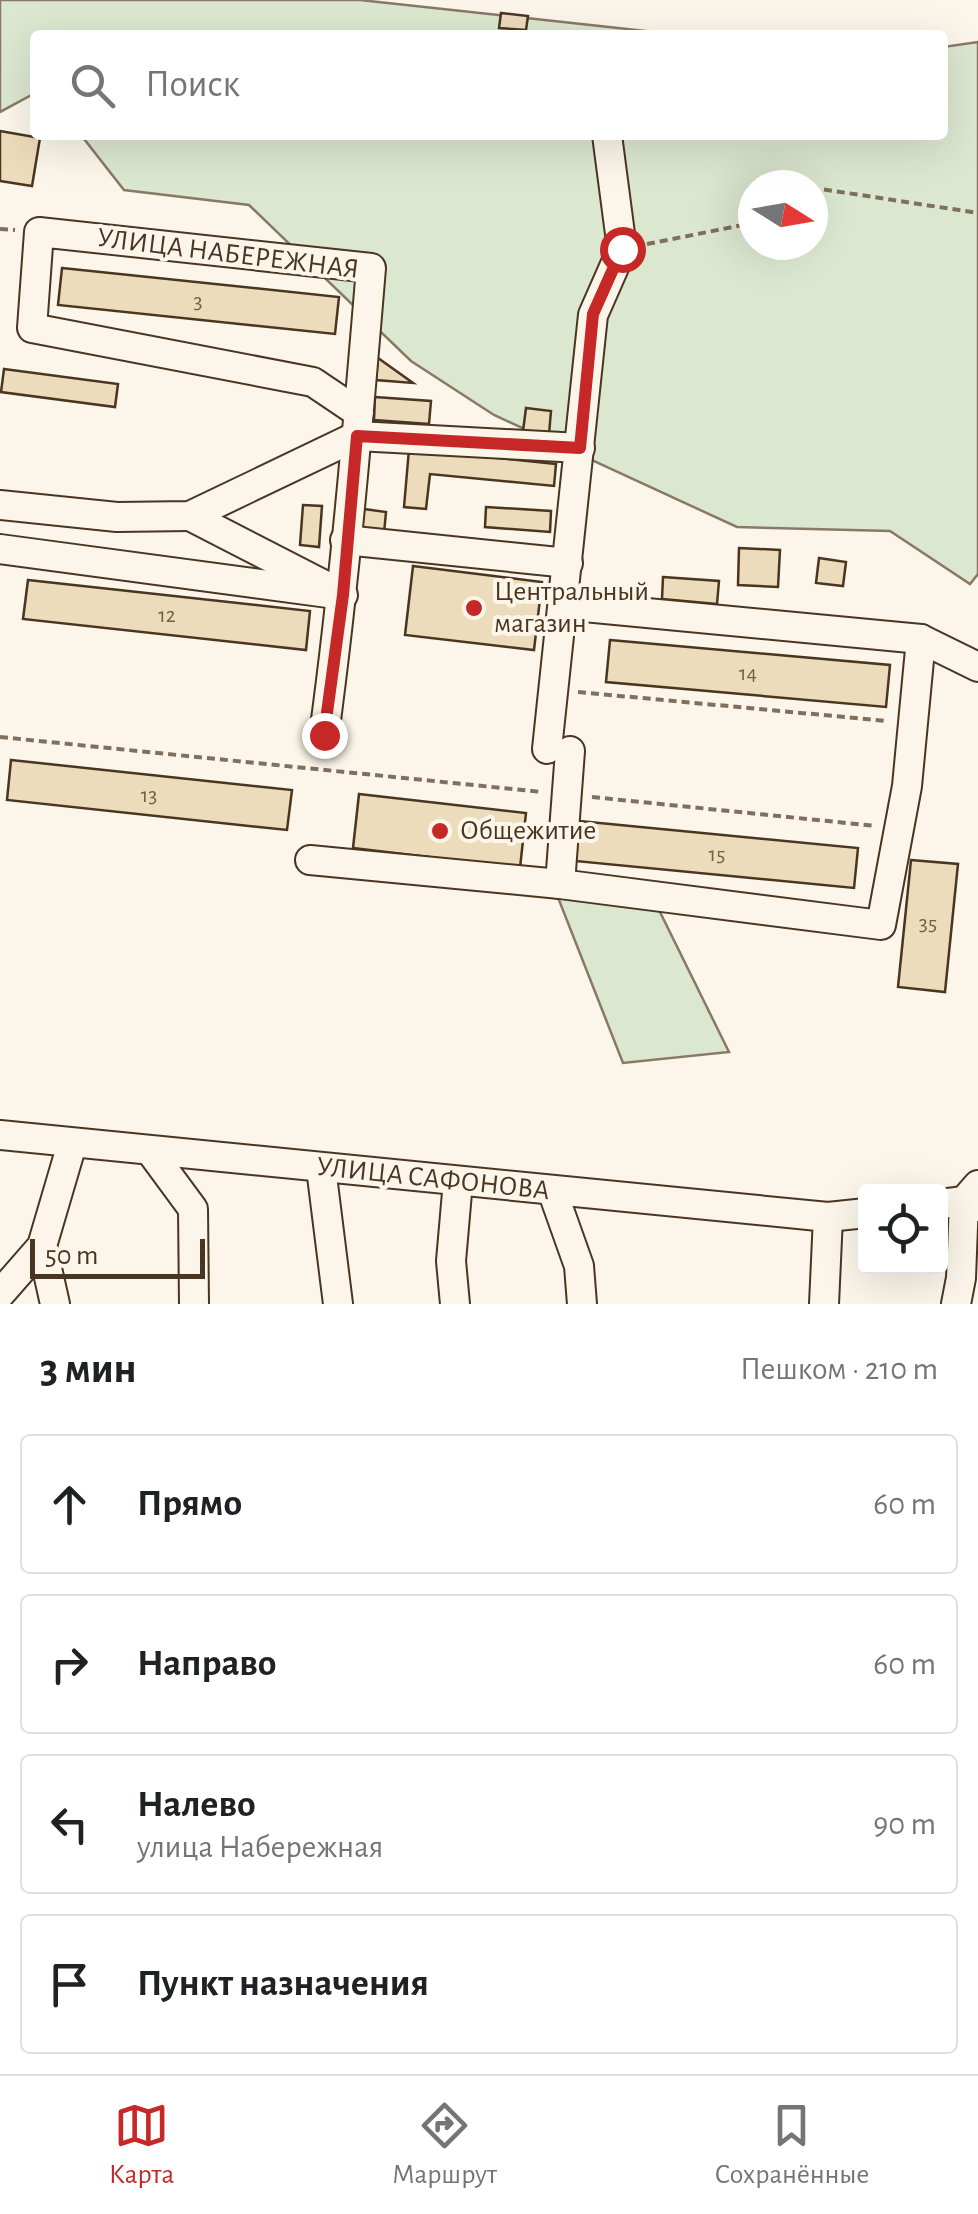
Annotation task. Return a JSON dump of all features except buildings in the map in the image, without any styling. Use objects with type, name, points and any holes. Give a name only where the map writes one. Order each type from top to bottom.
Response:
[{"type":"street","points":[[560,884],[567,795],[554,690],[593,314],[622,249],[609,140]]},
{"type":"street","name":"УЛИЦА НАБЕРЕЖНАЯ","points":[[324,735],[343,595],[346,540],[358,425],[371,268],[38,232],[32,328],[314,382],[358,425]]},
{"type":"street","points":[[0,505],[117,517],[190,516],[358,425],[580,448]]},
{"type":"street","points":[[190,516],[343,595]]},
{"type":"street","points":[[346,540],[568,563]]},
{"type":"street","points":[[0,550],[343,595]]},
{"type":"street","points":[[563,605],[921,639],[978,667]]},
{"type":"street","points":[[310,860],[560,884],[881,925],[899,829],[921,639]]},
{"type":"street","name":"УЛИЦА САФОНОВА","points":[[0,1135],[828,1217],[858,1214]]},
{"type":"street","points":[[55,1304],[42,1246],[72,1144]]},
{"type":"street","points":[[151,1152],[193,1210],[194,1304]]},
{"type":"street","points":[[321,1168],[338,1304]]},
{"type":"street","points":[[456,1304],[451,1260],[458,1182]]},
{"type":"street","points":[[552,1190],[579,1266],[582,1304]]},
{"type":"street","points":[[956,1304],[965,1199]]},
{"type":"street","points":[[824,1304],[828,1217]]},
{"type":"street","points":[[6,1281],[42,1246]]},
{"type":"path","points":[[828,189],[978,212]]},
{"type":"path","points":[[622,249],[738,227]]},
{"type":"path","points":[[554,690],[913,724]]},
{"type":"path","points":[[0,736],[899,829]]},
{"type":"green space","points":[[0,0],[360,0],[636,30],[30,30],[30,96],[0,112]]},
{"type":"green space","points":[[978,42],[978,574],[970,584],[890,531],[737,527],[494,415],[411,361],[249,205],[124,190],[85,140],[948,140],[948,46]]},
{"type":"green space","points":[[557,895],[655,902],[729,1052],[623,1063]]},
{"type":"place","name":"Центральный магазин","points":[[474,608]]},
{"type":"place","name":"Общежитие","points":[[440,831]]},
{"type":"route","points":[[324,735],[343,595],[357,436],[580,448],[593,314],[622,249]]}]
